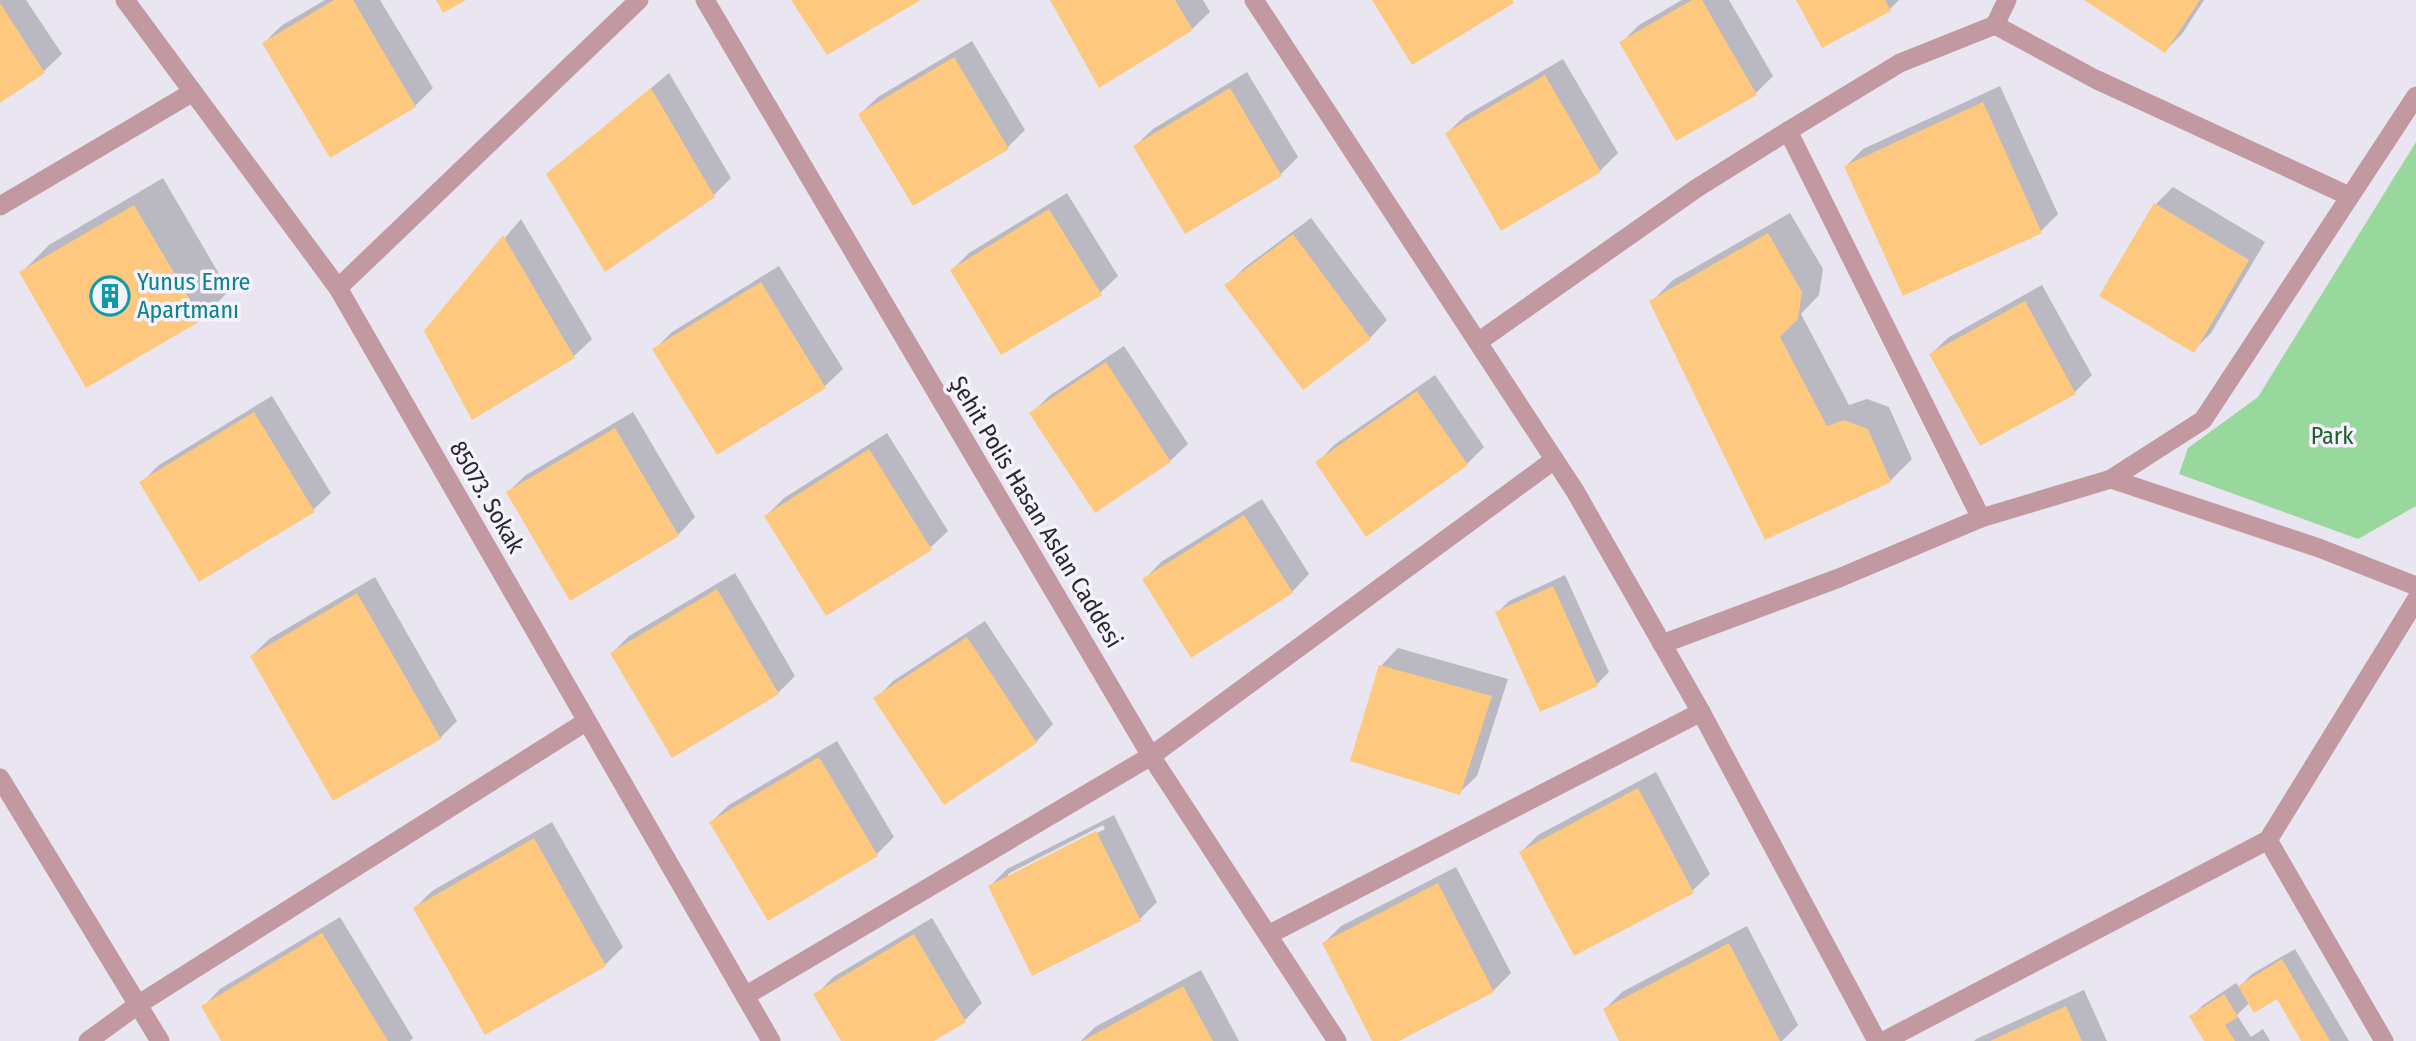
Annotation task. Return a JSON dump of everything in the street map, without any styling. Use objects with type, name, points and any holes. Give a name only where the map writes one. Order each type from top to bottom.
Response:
[{"type":"street","name":"85073. Sokak","points":[[125,0],[338,288],[771,1041]]},
{"type":"street","points":[[338,288],[639,0]]},
{"type":"street","name":"Şehit Polis Hasan Aslan Caddesi","points":[[705,0],[1151,756],[1337,1041]]},
{"type":"street","points":[[1254,0],[1554,460],[1701,712],[1877,1041]]},
{"type":"street","points":[[1478,342],[1697,188],[1788,131],[1900,63],[1995,25],[2007,0]]},
{"type":"street","points":[[1995,25],[2095,79],[2349,196]]},
{"type":"street","points":[[0,206],[193,92]]},
{"type":"street","points":[[1662,644],[1839,578],[1981,517],[2111,479],[2203,420],[2416,96]]},
{"type":"street","points":[[1788,131],[1981,517]]},
{"type":"street","points":[[745,996],[1151,756],[1554,460]]},
{"type":"street","points":[[2111,479],[2319,548],[2416,586]]},
{"type":"street","points":[[1884,1041],[2268,840],[2416,600]]},
{"type":"street","points":[[1268,936],[1701,712]]},
{"type":"street","points":[[88,1041],[139,1004],[587,721]]},
{"type":"street","points":[[0,778],[160,1041]]},
{"type":"street","points":[[2268,840],[2384,1041]]},
{"type":"green space","name":"Park","points":[[2416,142],[2416,506],[2358,539],[2179,474],[2188,448],[2258,397]]},
{"type":"building","points":[[334,0],[353,0],[416,107],[330,158],[262,43]]},
{"type":"building","points":[[436,0],[466,0],[443,13]]},
{"type":"building","points":[[791,0],[921,0],[827,55]]},
{"type":"building","points":[[1050,0],[1175,0],[1193,30],[1099,88]]},
{"type":"building","points":[[1372,0],[1512,0],[1514,3],[1412,65]]},
{"type":"building","points":[[1692,0],[1702,0],[1757,95],[1676,141],[1619,42]]},
{"type":"building","points":[[1796,0],[1885,0],[1891,11],[1822,48]]},
{"type":"building","points":[[2084,0],[2200,0],[2165,53]]},
{"type":"building","points":[[0,3],[45,73],[0,103]]},
{"type":"building","points":[[954,57],[1009,149],[913,206],[858,114]]},
{"type":"building","points":[[1545,75],[1601,172],[1501,231],[1445,133]]},
{"type":"building","points":[[651,88],[715,197],[605,272],[546,174]]},
{"type":"building","points":[[1230,88],[1282,176],[1185,234],[1133,146]]},
{"type":"building","points":[[1983,102],[2042,233],[1903,296],[1844,166]]},
{"type":"building","points":[[2154,203],[2249,260],[2194,353],[2099,296]]},
{"type":"building","name":"Yunus Emre Apartmanı","points":[[134,205],[202,320],[86,388],[19,272]]},
{"type":"building","points":[[1049,209],[1102,295],[1001,355],[950,270]]},
{"type":"building","points":[[1768,233],[1802,292],[1798,319],[1780,337],[1827,426],[1844,420],[1868,429],[1891,482],[1765,540],[1649,301]]},
{"type":"building","points":[[1293,234],[1371,339],[1303,390],[1224,285]]},
{"type":"building","points":[[503,235],[575,358],[472,420],[424,331]]},
{"type":"building","points":[[761,282],[826,388],[717,455],[652,349]]},
{"type":"building","points":[[2025,301],[2076,394],[1980,446],[1929,354]]},
{"type":"building","points":[[1106,362],[1171,462],[1095,513],[1029,413]]},
{"type":"building","points":[[1417,391],[1468,465],[1366,537],[1315,462]]},
{"type":"building","points":[[254,412],[315,512],[199,582],[139,482]]},
{"type":"building","points":[[615,428],[679,536],[570,601],[506,492]]},
{"type":"building","points":[[869,449],[932,550],[826,616],[764,516]]},
{"type":"building","points":[[1244,515],[1293,593],[1191,658],[1142,579]]},
{"type":"building","points":[[1553,586],[1598,686],[1540,712],[1495,612]]},
{"type":"building","points":[[717,589],[779,694],[672,758],[610,653]]},
{"type":"building","points":[[357,593],[441,739],[333,801],[250,656]]},
{"type":"building","points":[[967,637],[1037,743],[944,805],[873,698]]},
{"type":"building","points":[[1379,665],[1492,696],[1460,795],[1350,761]]},
{"type":"building","points":[[819,757],[878,856],[768,921],[709,822]]},
{"type":"building","points":[[1638,788],[1694,893],[1574,956],[1519,852]]},
{"type":"building","points":[[1096,831],[1141,921],[1032,976],[988,886]]},
{"type":"building","points":[[534,838],[606,966],[485,1035],[413,908]]},
{"type":"building","points":[[1438,883],[1494,992],[1399,1041],[1372,1041],[1322,943]]},
{"type":"building","points":[[322,933],[388,1041],[221,1041],[201,1006]]},
{"type":"building","points":[[914,934],[966,1022],[934,1041],[841,1041],[813,994]]},
{"type":"building","points":[[1729,943],[1780,1041],[1619,1041],[1603,1009]]},
{"type":"building","points":[[2282,959],[2330,1041],[2301,1041],[2277,999],[2254,1013],[2238,986]]},
{"type":"building","points":[[1183,986],[1213,1041],[1082,1041]]},
{"type":"building","points":[[2224,994],[2238,1017],[2225,1025],[2235,1041],[2204,1041],[2189,1016]]},
{"type":"building","points":[[2066,1006],[2082,1041],[1990,1041]]},
{"type":"place","name":"Yunus Emre Apartmanı","points":[[110,296]]}]
